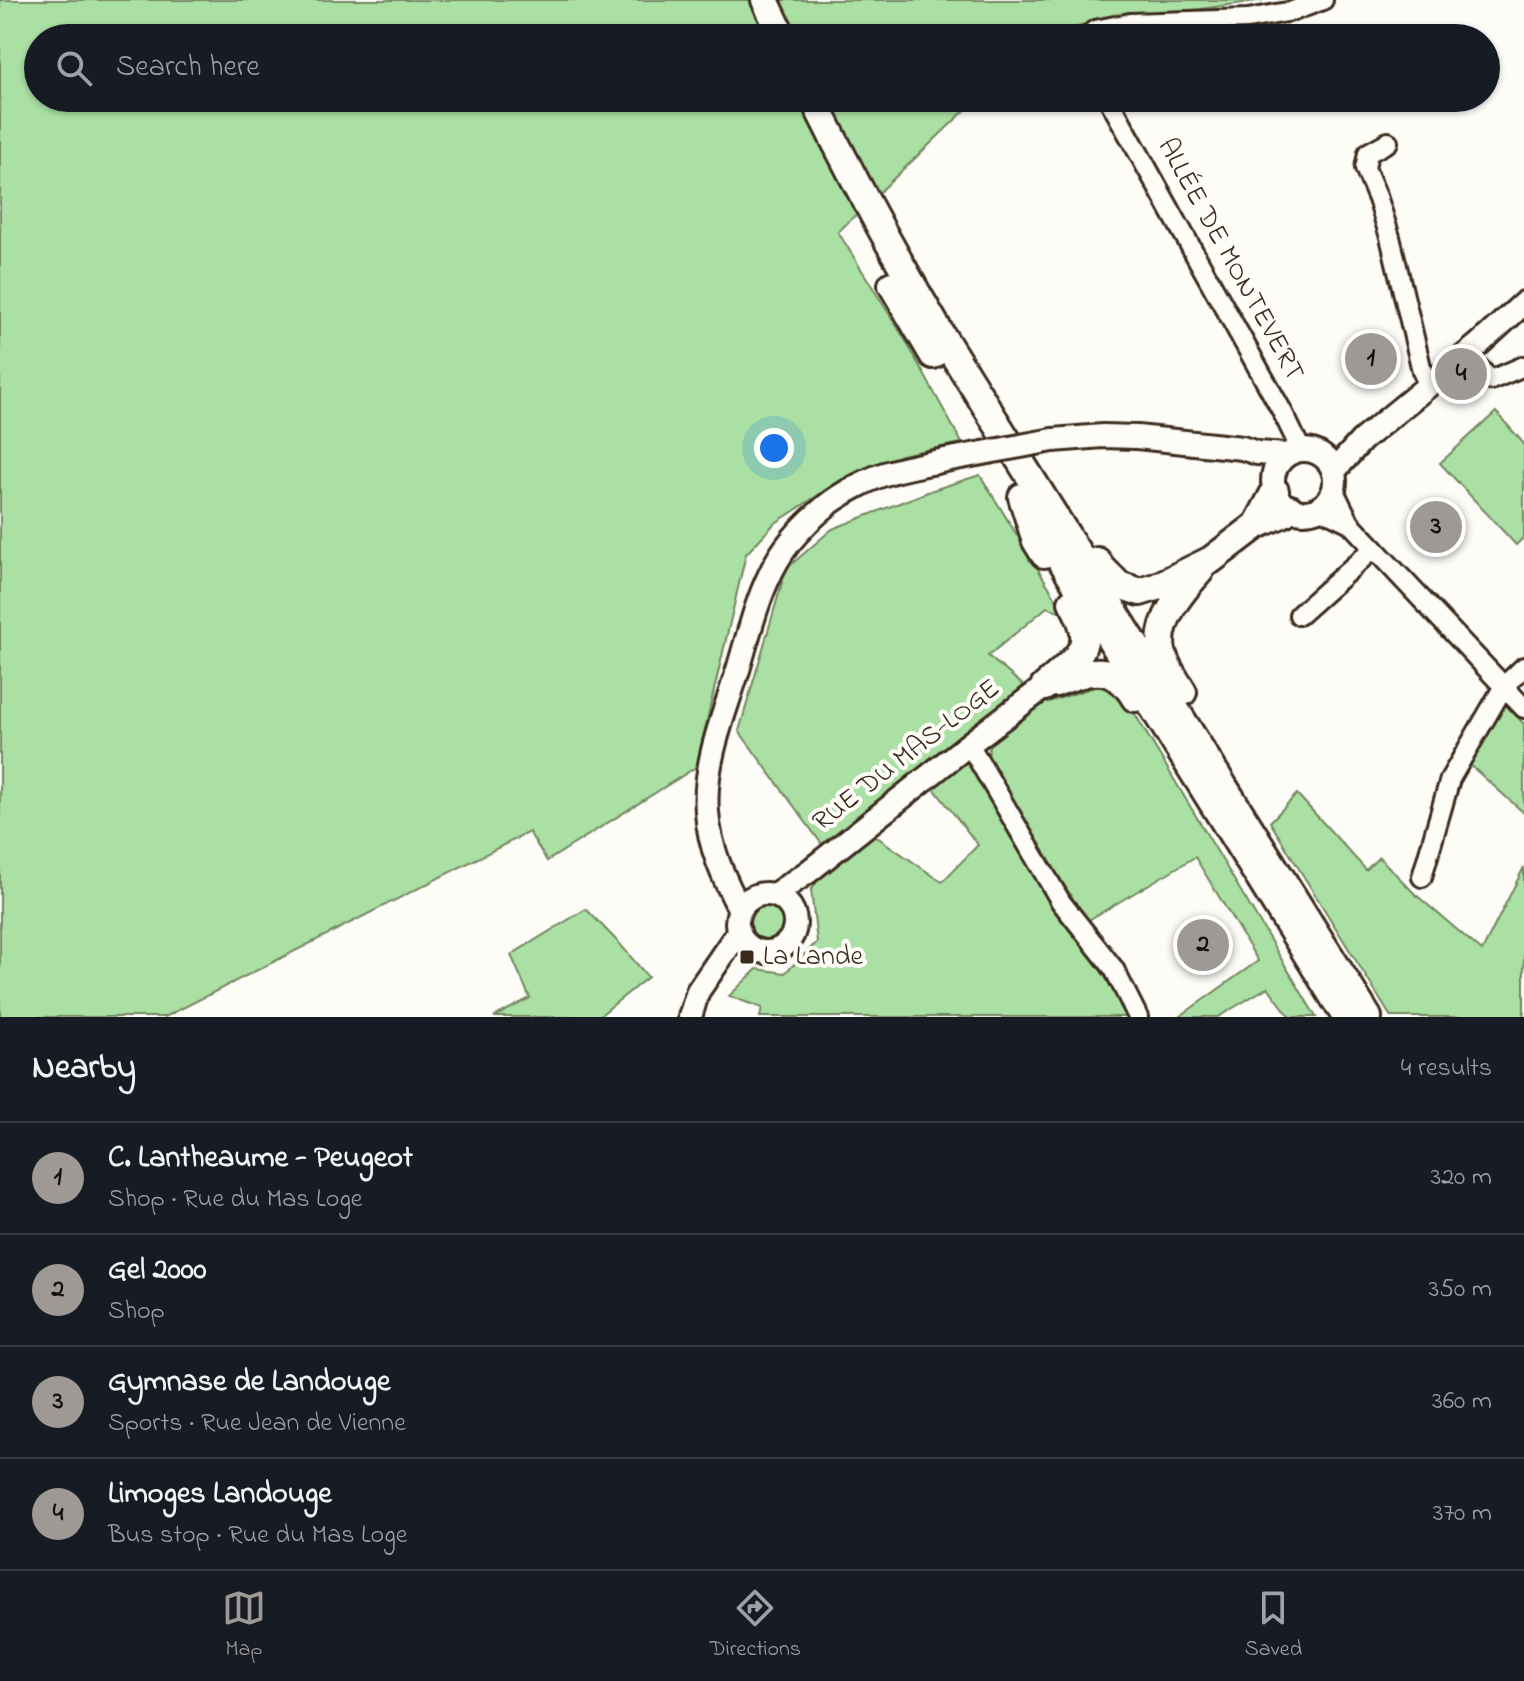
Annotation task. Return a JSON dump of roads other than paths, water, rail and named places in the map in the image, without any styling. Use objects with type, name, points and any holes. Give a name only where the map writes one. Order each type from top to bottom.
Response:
[{"type":"highway","points":[[746,0],[757,24]]},
{"type":"highway","points":[[765,0],[776,24]]},
{"type":"highway","points":[[800,112],[911,320],[1346,1017]]},
{"type":"highway","points":[[820,112],[845,164],[942,336],[1368,1017]]},
{"type":"highway","points":[[942,336],[990,394],[1102,568],[1119,585],[1140,592],[1211,560]]},
{"type":"highway","points":[[1252,831],[1246,804],[1171,671],[1162,650],[1163,633],[1169,612],[1182,591],[1211,560],[1257,525],[1279,493]]},
{"type":"highway","points":[[1022,497],[1036,541],[1085,628],[1086,640],[1079,654],[1044,687]]},
{"type":"highway","points":[[1044,687],[1084,672],[1102,671],[1117,677],[1131,692],[1159,737],[1191,769]]},
{"type":"main road","points":[[1334,471],[1362,440],[1524,303]]},
{"type":"main road","points":[[690,1017],[698,991],[708,974],[759,915],[728,886],[709,832],[707,782],[731,692],[767,580],[785,550],[827,505],[888,473],[1053,440],[1137,437],[1242,448],[1257,453],[1302,453],[1362,440]]},
{"type":"main road","points":[[1257,453],[1279,493],[1302,512],[1326,501],[1336,482],[1334,471],[1329,462],[1302,453],[1277,467],[1279,493]]},
{"type":"main road","name":"RUE DU MAS-LOGE","points":[[759,915],[808,872],[1044,687]]},
{"type":"street","points":[[1125,24],[1248,19],[1293,11],[1323,0]]},
{"type":"street","name":"ALLÉE DE MONTEVERT","points":[[1116,112],[1275,397],[1302,453]]},
{"type":"street","points":[[1388,142],[1368,153],[1365,168],[1390,237],[1422,371],[1429,386]]},
{"type":"street","points":[[1466,355],[1491,380],[1524,366]]},
{"type":"street","points":[[1326,501],[1524,708]]},
{"type":"street","points":[[1299,615],[1374,548]]},
{"type":"street","points":[[1422,877],[1450,779],[1504,686],[1524,667]]},
{"type":"street","points":[[969,744],[1061,902],[1114,969],[1138,1017]]},
{"type":"place","name":"C. Lantheaume - Peugeot","points":[[1371,359]]},
{"type":"place","name":"Limoges Landouge","points":[[1461,374]]},
{"type":"place","name":"Gymnase de Landouge","points":[[1436,527]]},
{"type":"place","name":"Gel 2000","points":[[1203,945]]},
{"type":"place","name":"La Lande","points":[[747,957]]}]
